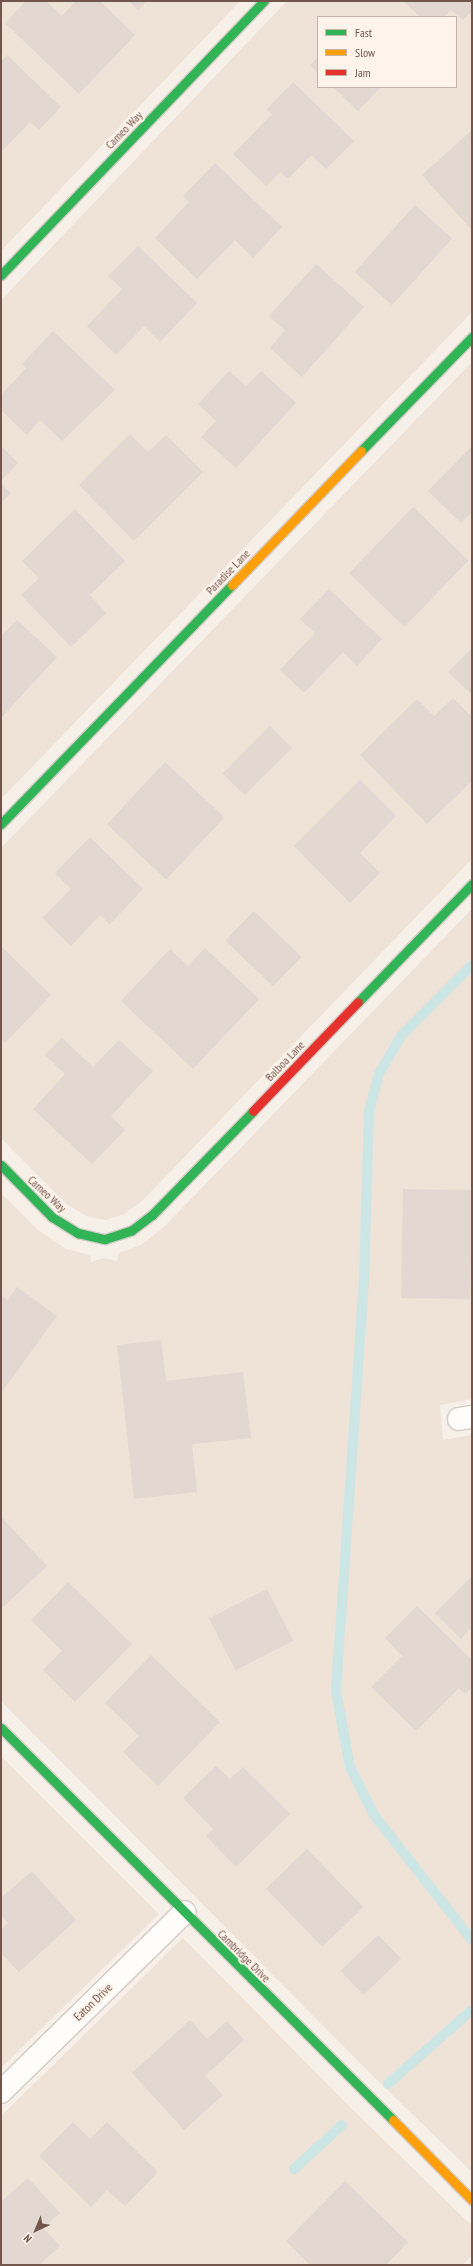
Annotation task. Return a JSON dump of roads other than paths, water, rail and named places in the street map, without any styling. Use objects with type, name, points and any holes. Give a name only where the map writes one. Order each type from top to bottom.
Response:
[{"type":"street","name":"Cameo Way","points":[[1,276],[264,1]]},
{"type":"street","name":"Paradise Lane","points":[[1,824],[472,337]]},
{"type":"street","name":"Balboa Lane","points":[[105,1239],[132,1230],[152,1214],[472,884]]},
{"type":"street","name":"Cameo Way","points":[[1,1165],[52,1217],[78,1234],[105,1239]]},
{"type":"street","name":"Cambridge Drive","points":[[1,1728],[472,2200]]},
{"type":"street","name":"Eaton Drive","points":[[1,2092],[184,1912]]},
{"type":"waterway","points":[[472,965],[401,1036],[379,1074],[369,1112],[364,1280],[336,1691],[350,1767],[374,1815],[472,1940]]},
{"type":"waterway","points":[[388,2084],[472,2010]]},
{"type":"waterway","points":[[294,2169],[342,2125]]}]
